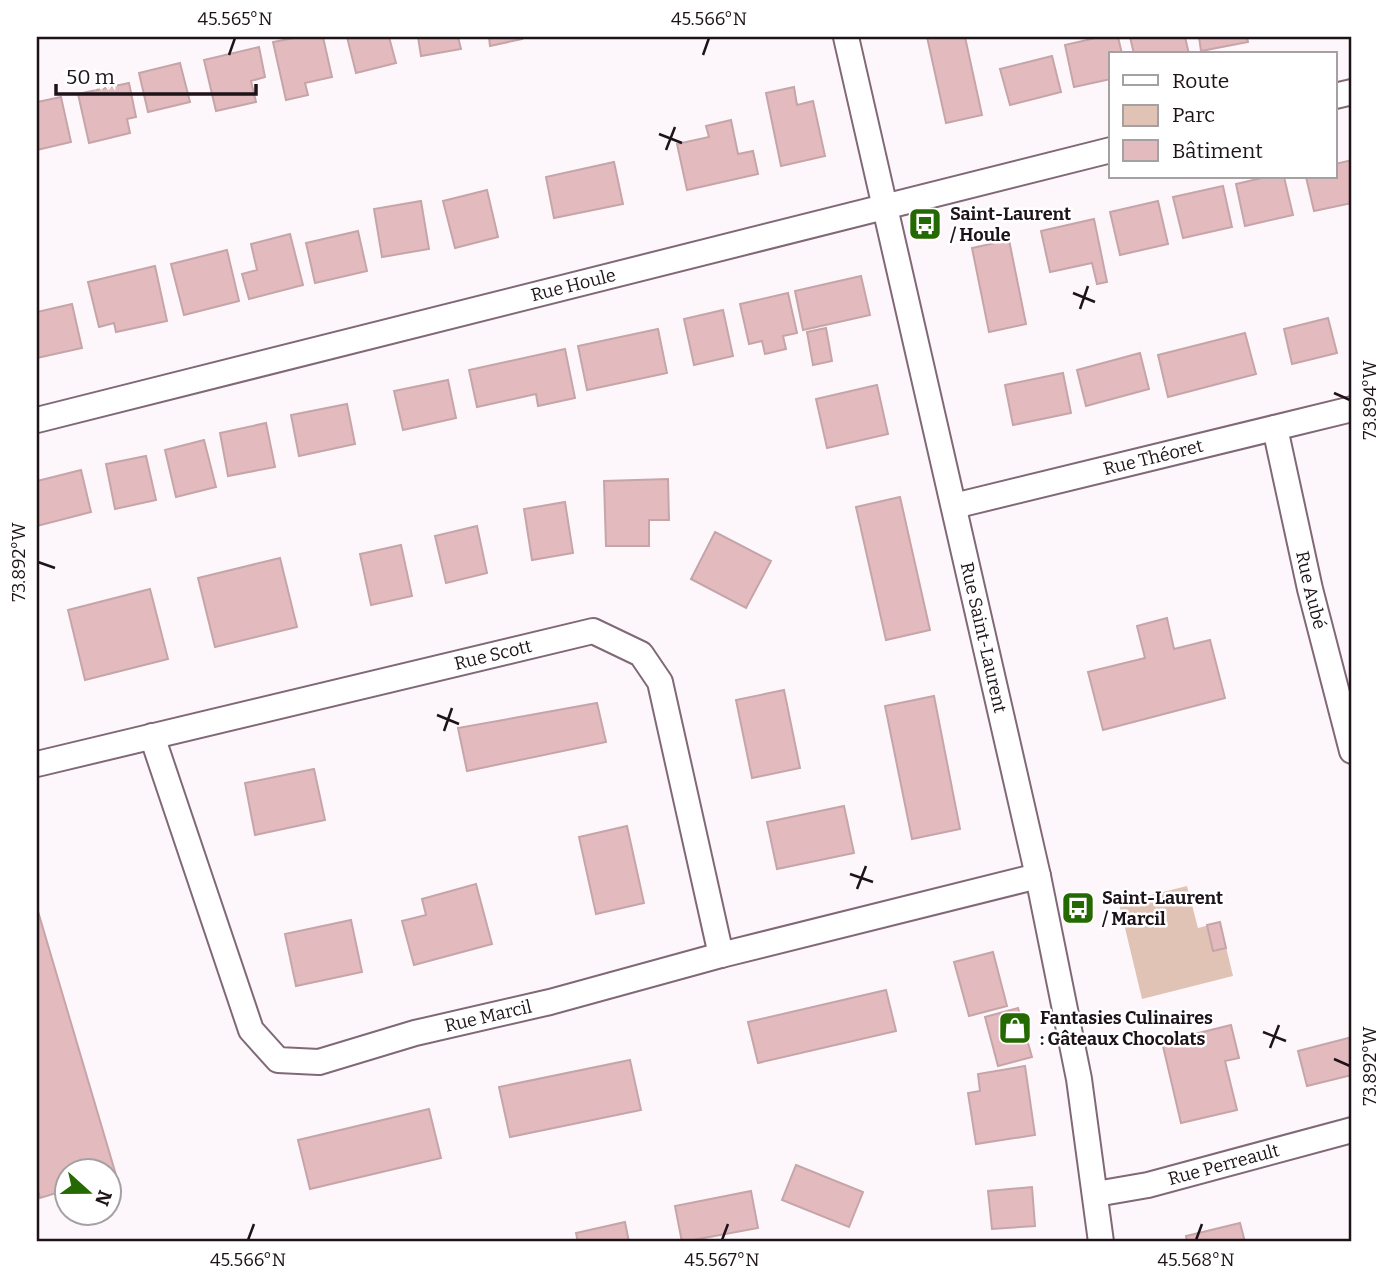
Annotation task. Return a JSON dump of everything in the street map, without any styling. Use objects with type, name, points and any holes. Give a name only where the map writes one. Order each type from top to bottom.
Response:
[{"type":"street","name":"Rue Saint-Laurent","points":[[846,37],[1038,876],[1071,1038],[1101,1242]]},
{"type":"street","name":"Rue Houle","points":[[37,420],[1109,150]]},
{"type":"street","name":"Rue Théoret","points":[[954,506],[1352,409]]},
{"type":"street","name":"Rue Aubé","points":[[1275,428],[1310,589],[1352,751]]},
{"type":"street","name":"Rue Scott","points":[[37,764],[593,631],[641,654],[660,682],[721,955]]},
{"type":"street","name":"Rue Marcil","points":[[152,736],[251,1030],[278,1060],[319,1062],[415,1033],[550,1002],[721,955],[1038,876]]},
{"type":"street","name":"Rue Perreault","points":[[1096,1194],[1148,1185],[1352,1130]]},
{"type":"green space","points":[[1187,886],[1198,928],[1220,922],[1233,976],[1142,999],[1119,903]]},
{"type":"building","points":[[299,37],[323,37],[332,77],[305,83],[308,95],[286,100],[273,42]]},
{"type":"building","points":[[347,37],[389,37],[396,63],[356,73]]},
{"type":"building","points":[[418,37],[458,37],[461,49],[421,56]]},
{"type":"building","points":[[489,37],[521,37],[522,39],[490,46]]},
{"type":"building","points":[[927,37],[965,37],[982,115],[946,123]]},
{"type":"building","points":[[1100,37],[1118,37],[1122,52],[1109,52],[1109,79],[1074,87],[1065,45]]},
{"type":"building","points":[[1130,37],[1185,37],[1189,52],[1134,52]]},
{"type":"building","points":[[1199,37],[1247,37],[1248,42],[1201,51]]},
{"type":"building","points":[[259,47],[265,77],[251,81],[256,102],[216,111],[204,60]]},
{"type":"building","points":[[1052,56],[1061,92],[1010,105],[1000,69]]},
{"type":"building","points":[[180,63],[190,102],[148,112],[139,73]]},
{"type":"building","points":[[129,83],[136,117],[127,119],[130,133],[89,143],[78,94]]},
{"type":"building","points":[[794,87],[797,105],[813,101],[825,156],[781,166],[766,93]]},
{"type":"building","points":[[61,97],[71,142],[37,150],[37,102]]},
{"type":"building","points":[[731,120],[738,154],[753,151],[758,174],[687,190],[677,144],[709,137],[706,126]]},
{"type":"building","points":[[1352,160],[1352,203],[1314,211],[1306,178],[1336,178],[1336,164]]},
{"type":"building","points":[[614,162],[623,204],[554,218],[546,177]]},
{"type":"building","points":[[1262,178],[1284,178],[1293,215],[1245,226],[1236,184]]},
{"type":"building","points":[[1223,186],[1232,227],[1183,238],[1173,197]]},
{"type":"building","points":[[487,190],[498,237],[455,248],[443,201]]},
{"type":"building","points":[[421,201],[429,249],[382,257],[374,209]]},
{"type":"building","points":[[1158,201],[1168,244],[1120,255],[1110,212]]},
{"type":"building","points":[[1094,219],[1107,282],[1097,284],[1092,263],[1050,272],[1041,231]]},
{"type":"building","points":[[358,231],[367,271],[315,283],[306,243]]},
{"type":"building","points":[[290,234],[303,285],[249,299],[242,274],[257,270],[251,244]]},
{"type":"building","points":[[1009,240],[1026,324],[989,332],[972,248]]},
{"type":"building","points":[[227,250],[239,301],[184,315],[171,264]]},
{"type":"building","points":[[155,266],[167,321],[116,332],[114,323],[99,327],[88,282]]},
{"type":"building","points":[[861,276],[870,315],[803,330],[795,291]]},
{"type":"building","points":[[788,293],[797,333],[783,336],[786,349],[765,354],[762,341],[749,344],[740,304]]},
{"type":"building","points":[[72,304],[82,348],[37,358],[37,312]]},
{"type":"building","points":[[723,310],[733,356],[694,365],[684,319]]},
{"type":"building","points":[[1328,318],[1337,353],[1292,364],[1284,329]]},
{"type":"building","points":[[826,328],[832,361],[813,365],[807,332]]},
{"type":"building","points":[[658,329],[667,373],[587,390],[578,346]]},
{"type":"building","points":[[1245,333],[1256,374],[1168,397],[1158,355]]},
{"type":"building","points":[[565,349],[575,398],[538,406],[536,394],[477,407],[469,370]]},
{"type":"building","points":[[1140,353],[1149,389],[1086,406],[1077,370]]},
{"type":"building","points":[[1063,373],[1071,413],[1013,425],[1005,385]]},
{"type":"building","points":[[448,380],[456,418],[403,430],[394,391]]},
{"type":"building","points":[[877,385],[888,434],[827,448],[816,399]]},
{"type":"building","points":[[347,404],[355,444],[299,456],[291,415]]},
{"type":"building","points":[[266,423],[275,467],[228,476],[220,433]]},
{"type":"building","points":[[204,440],[216,487],[176,497],[165,450]]},
{"type":"building","points":[[146,456],[156,500],[115,509],[106,464]]},
{"type":"building","points":[[81,470],[91,512],[37,526],[37,481]]},
{"type":"building","points":[[668,479],[669,520],[649,520],[649,546],[606,546],[604,481]]},
{"type":"building","points":[[900,497],[930,630],[886,640],[856,507]]},
{"type":"building","points":[[565,502],[573,553],[532,560],[524,509]]},
{"type":"building","points":[[477,526],[487,573],[446,583],[435,536]]},
{"type":"building","points":[[715,532],[771,561],[746,608],[691,579]]},
{"type":"building","points":[[401,545],[412,596],[371,605],[360,554]]},
{"type":"building","points":[[280,558],[297,627],[215,647],[198,578]]},
{"type":"building","points":[[150,589],[168,659],[85,680],[68,610]]},
{"type":"building","points":[[1167,618],[1174,649],[1210,640],[1225,698],[1103,730],[1088,672],[1145,658],[1137,626]]},
{"type":"building","points":[[784,690],[800,768],[752,778],[736,700]]},
{"type":"building","points":[[934,696],[960,829],[912,839],[885,706]]},
{"type":"building","points":[[597,703],[606,742],[467,771],[458,728]]},
{"type":"building","points":[[314,769],[325,820],[255,835],[245,783]]},
{"type":"building","points":[[844,806],[854,853],[777,869],[767,822]]},
{"type":"building","points":[[627,826],[644,903],[596,914],[579,837]]},
{"type":"building","points":[[476,884],[492,944],[414,965],[402,921],[426,915],[422,899]]},
{"type":"building","points":[[37,908],[110,1156],[52,1156],[52,1194],[40,1198],[37,1187]]},
{"type":"building","points":[[351,920],[362,972],[296,986],[285,934]]},
{"type":"building","points":[[1220,922],[1226,948],[1213,951],[1207,925]]},
{"type":"building","points":[[993,952],[1007,1006],[969,1016],[954,962]]},
{"type":"building","points":[[886,990],[896,1031],[758,1063],[748,1022]]},
{"type":"building","points":[[1018,1008],[1032,1057],[998,1066],[985,1017]]},
{"type":"building","points":[[1231,1025],[1239,1058],[1225,1061],[1237,1110],[1181,1123],[1162,1042]]},
{"type":"building","points":[[1352,1037],[1352,1075],[1307,1086],[1298,1051]]},
{"type":"building","points":[[630,1060],[641,1110],[510,1137],[499,1087]]},
{"type":"building","points":[[1025,1066],[1035,1135],[976,1144],[968,1093],[980,1091],[978,1074]]},
{"type":"building","points":[[429,1109],[441,1158],[310,1189],[298,1140]]},
{"type":"building","points":[[796,1165],[863,1192],[849,1227],[782,1200]]},
{"type":"building","points":[[1032,1187],[1035,1226],[992,1229],[988,1191]]},
{"type":"building","points":[[751,1191],[758,1228],[682,1242],[675,1206]]},
{"type":"building","points":[[625,1222],[629,1242],[578,1242],[576,1233]]},
{"type":"building","points":[[1240,1223],[1245,1242],[1187,1242],[1186,1236]]},
{"type":"place","name":"Saint-Laurent / Houle","points":[[925,224]]},
{"type":"place","name":"Saint-Laurent / Marcil","points":[[1078,908]]},
{"type":"place","name":"Fantasies Culinaires : Gâteaux Chocolats","points":[[1015,1028]]}]
